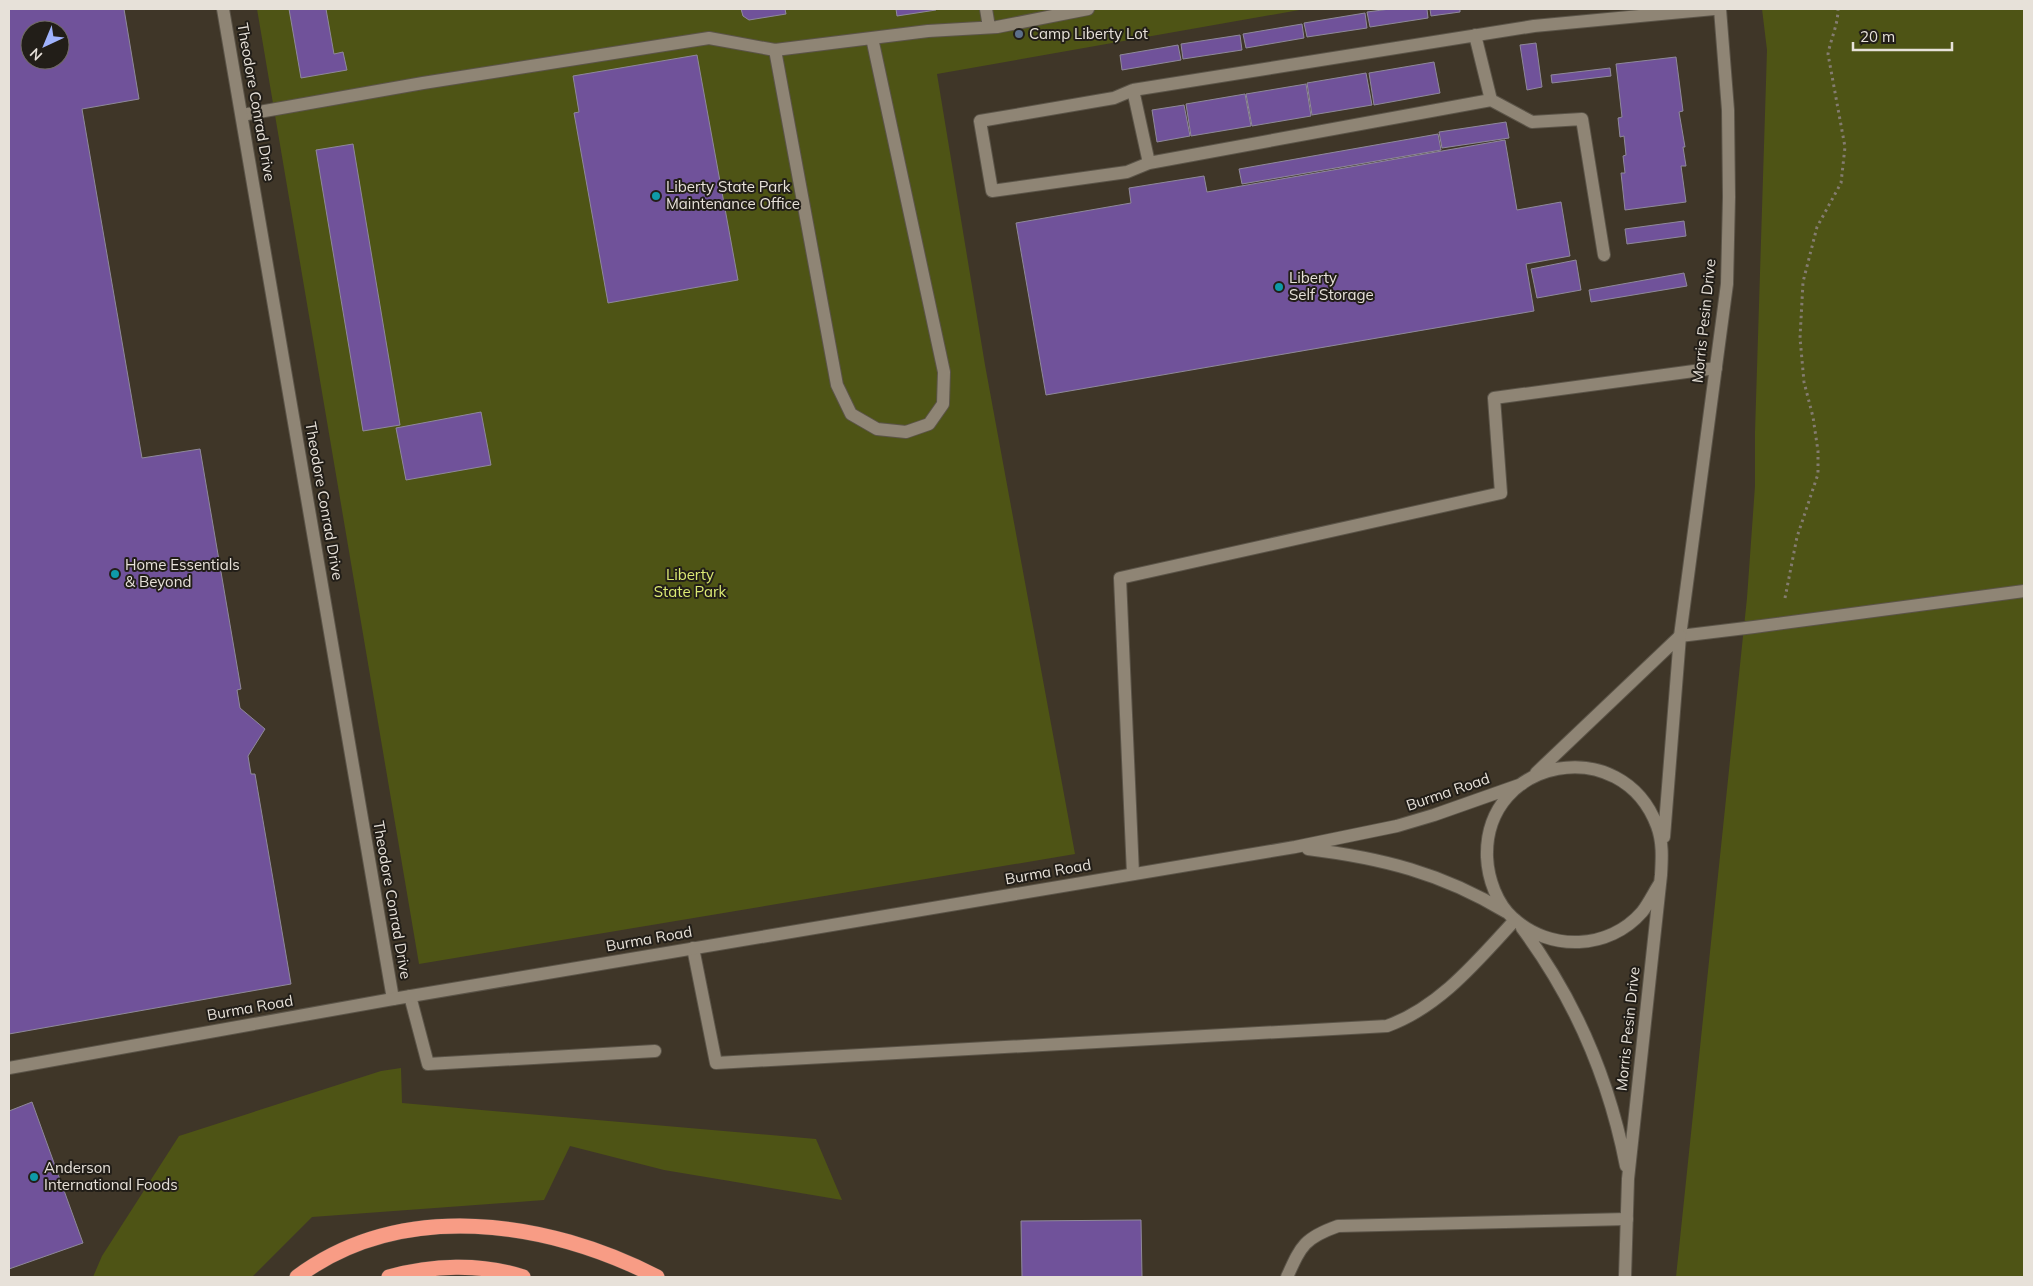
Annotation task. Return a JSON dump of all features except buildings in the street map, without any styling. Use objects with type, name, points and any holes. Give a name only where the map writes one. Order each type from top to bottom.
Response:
[{"type":"highway","points":[[297,1277],[312,1266],[354,1245],[396,1233],[450,1225],[521,1231],[556,1239],[620,1260],[657,1277]]},
{"type":"highway","points":[[389,1277],[420,1270],[449,1267],[480,1268],[523,1277]]},
{"type":"street","name":"Theodore Conrad Drive","points":[[224,9],[393,999]]},
{"type":"street","points":[[986,9],[989,27]]},
{"type":"street","points":[[242,115],[422,83],[709,38],[775,50],[928,31],[989,27],[1088,9]]},
{"type":"street","points":[[1604,255],[1582,119],[1532,122],[1491,100],[1150,163],[1127,172],[992,191],[980,121],[1114,98],[1133,90],[1475,35],[1534,26],[1714,9]]},
{"type":"street","name":"Morris Pesin Drive","points":[[1625,1277],[1628,1179],[1660,879],[1680,636],[1727,284],[1728,110],[1720,9]]},
{"type":"street","points":[[1475,35],[1491,100]]},
{"type":"street","points":[[775,50],[837,385],[851,414],[877,429],[906,432],[929,424],[943,404],[944,372],[872,38]]},
{"type":"street","points":[[1133,90],[1150,163]]},
{"type":"street","points":[[1133,874],[1120,578],[1502,493],[1494,398],[1716,368]]},
{"type":"street","points":[[1534,775],[1571,766],[1593,768],[1615,776],[1635,791],[1649,809],[1658,827],[1662,849],[1660,879],[1642,911],[1626,926],[1610,935],[1592,941],[1571,942],[1551,940],[1532,932],[1513,919],[1492,885],[1487,867],[1487,847],[1490,828],[1498,810],[1512,792],[1534,775],[1680,636],[1754,628],[2024,591]]},
{"type":"street","name":"Burma Road","points":[[9,1068],[410,996],[1295,847],[1397,826],[1522,784]]},
{"type":"street","name":"Burma Road","points":[[1295,847],[1343,853],[1421,871],[1454,884],[1513,919]]},
{"type":"street","points":[[694,948],[716,1063],[1387,1026],[1408,1019],[1434,1001],[1481,957],[1513,919]]},
{"type":"street","name":"Morris Pesin Drive","points":[[1513,919],[1559,982],[1594,1053],[1618,1128],[1628,1179]]},
{"type":"street","points":[[410,996],[428,1064],[655,1051]]},
{"type":"street","points":[[1287,1277],[1300,1250],[1316,1233],[1338,1226],[1627,1219]]},
{"type":"path","points":[[1785,598],[1797,537],[1818,474],[1818,451],[1813,417],[1804,382],[1800,338],[1803,282],[1817,227],[1841,183],[1844,147],[1828,54],[1830,41],[1838,23],[1838,9]]},
{"type":"green space","name":"Liberty State Park","points":[[257,9],[1305,9],[937,74],[985,365],[1075,854],[419,964]]},
{"type":"green space","points":[[1762,9],[2024,9],[2024,1277],[1676,1277],[1747,598],[1755,486],[1767,50]]},
{"type":"green space","points":[[401,1068],[402,1103],[816,1139],[842,1200],[664,1170],[570,1146],[544,1200],[312,1217],[252,1277],[93,1277],[102,1256],[179,1136],[381,1071]]},
{"type":"place","name":"Camp Liberty Lot","points":[[1019,34]]},
{"type":"place","name":"Liberty State Park Maintenance Office","points":[[656,196]]},
{"type":"place","name":"Liberty Self Storage","points":[[1279,287]]},
{"type":"place","name":"Home Essentials & Beyond","points":[[115,574]]},
{"type":"place","name":"Anderson International Foods","points":[[34,1177]]}]
